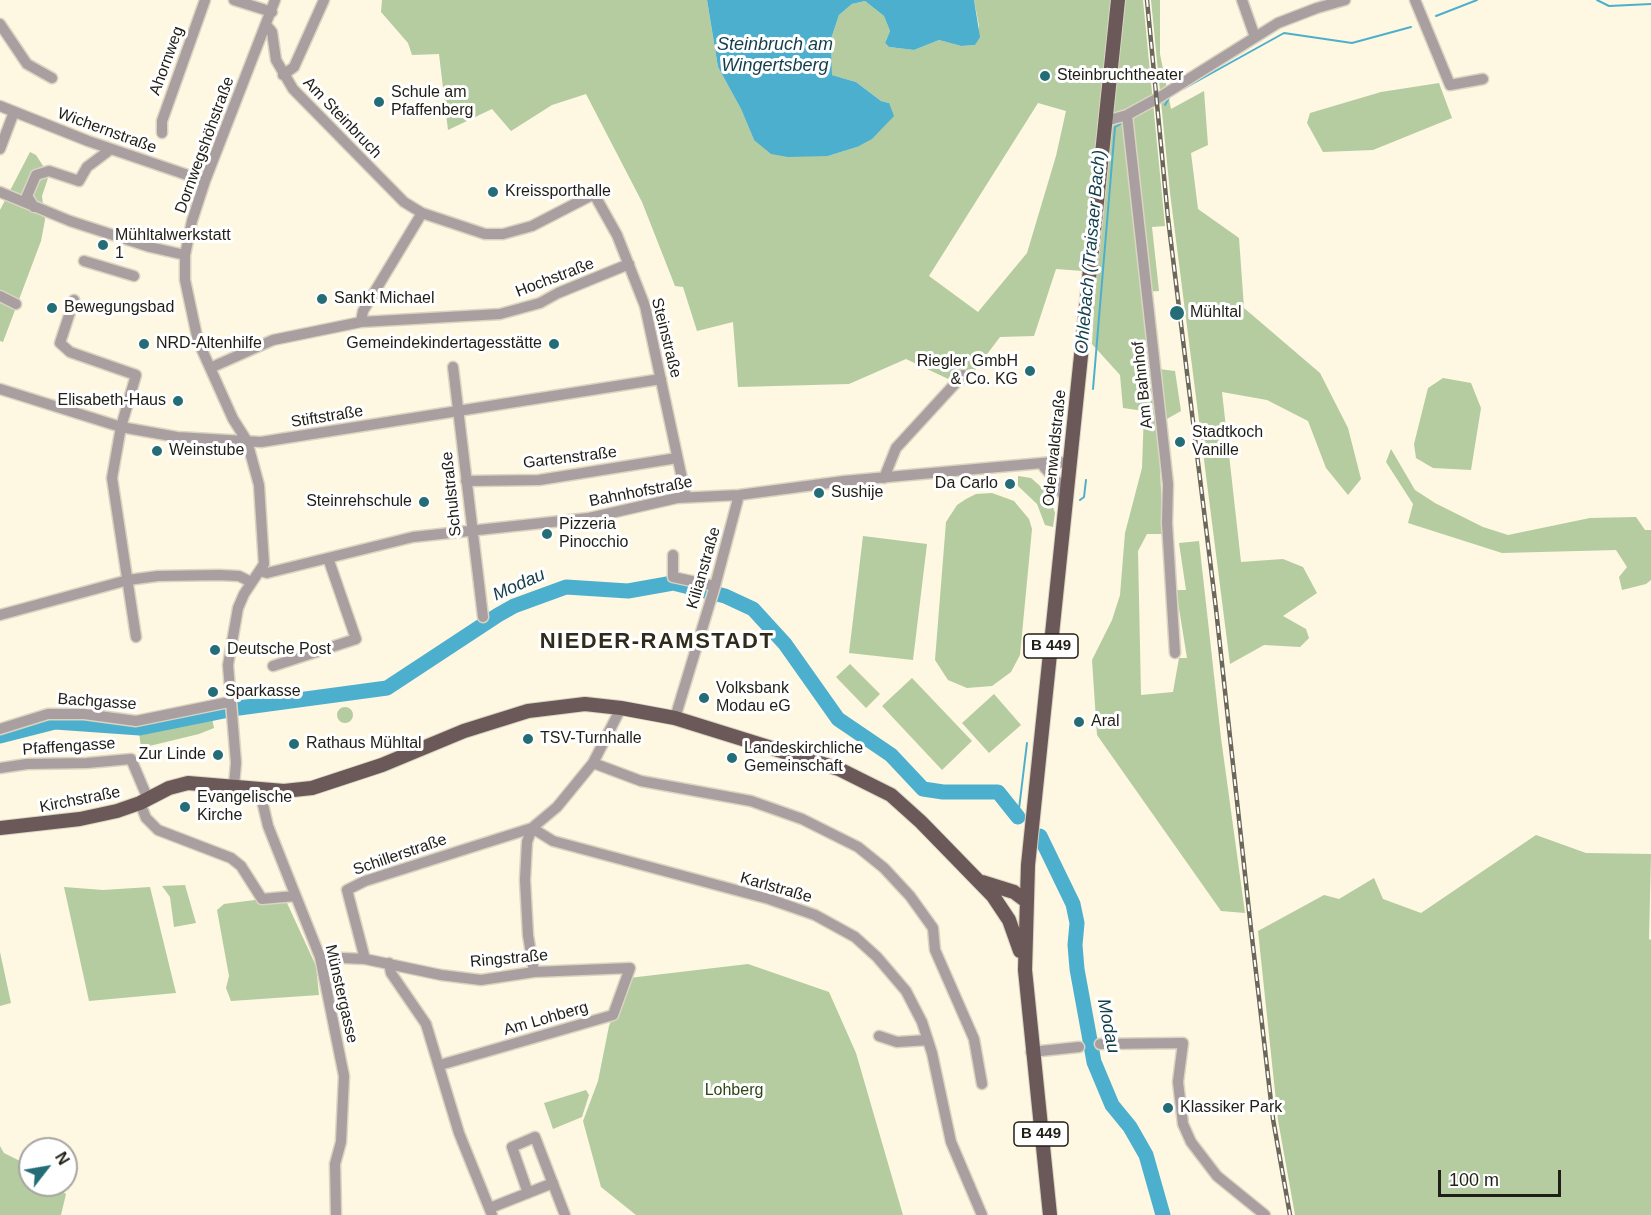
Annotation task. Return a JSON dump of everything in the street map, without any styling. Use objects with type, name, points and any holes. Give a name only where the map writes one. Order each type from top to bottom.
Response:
[{"type":"main road","name":"Odenwaldstraße","points":[[1026,901],[1065,499],[1118,0]]},
{"type":"main road","name":"Kirchstraße","points":[[0,828],[80,819],[144,801],[177,784],[234,785],[284,791],[312,788],[382,765],[464,731],[528,711],[585,704],[675,718],[839,769],[875,785],[909,810],[977,879],[997,893]]},
{"type":"main road","points":[[997,893],[1018,878],[1028,865]]},
{"type":"main road","points":[[997,893],[1014,892],[1026,901]]},
{"type":"main road","points":[[997,893],[1013,929],[1025,970]]},
{"type":"main road","name":"B 449","points":[[1026,901],[1025,970],[1031,1052],[1050,1215]]},
{"type":"street","name":"Ahornweg","points":[[162,133],[162,121],[205,0]]},
{"type":"street","points":[[234,0],[272,12]]},
{"type":"street","name":"Dornwegshöhstraße","points":[[260,571],[265,554],[260,484],[247,441],[233,419],[198,341],[185,280],[185,255],[192,221],[205,181],[267,26],[275,0]]},
{"type":"street","points":[[283,75],[294,67],[324,0]]},
{"type":"street","points":[[1242,0],[1255,37]]},
{"type":"street","points":[[1106,120],[1127,115],[1288,19],[1345,0]]},
{"type":"street","points":[[1415,0],[1450,85],[1483,79]]},
{"type":"street","points":[[0,24],[27,64],[52,78]]},
{"type":"street","name":"Am Steinbruch","points":[[267,26],[272,32],[276,60],[283,75],[303,101],[397,195],[422,213],[485,234],[502,234],[532,226],[590,194],[594,194]]},
{"type":"street","name":"Wichernstraße","points":[[0,106],[111,149],[205,181]]},
{"type":"street","points":[[0,149],[14,112]]},
{"type":"street","name":"Am Bahnhof","points":[[1127,115],[1168,484],[1167,523],[1175,653]]},
{"type":"street","points":[[35,207],[27,196],[30,184],[36,175],[49,171],[79,181],[87,166],[111,149]]},
{"type":"street","points":[[0,192],[35,207],[151,247],[185,255]]},
{"type":"street","name":"Steinstraße","points":[[594,194],[629,264],[645,306],[686,497]]},
{"type":"street","points":[[361,322],[363,311],[422,213]]},
{"type":"street","points":[[84,261],[134,276]]},
{"type":"street","name":"Hochstraße","points":[[210,368],[273,340],[361,322],[501,314],[540,303],[558,293],[629,264]]},
{"type":"street","points":[[0,296],[16,304]]},
{"type":"street","points":[[74,300],[60,343],[70,352],[136,375],[121,427],[112,478],[136,637]]},
{"type":"street","name":"Schulstraße","points":[[453,367],[483,617]]},
{"type":"street","points":[[884,478],[896,448],[963,375]]},
{"type":"street","name":"Stiftstraße","points":[[0,389],[121,427],[206,440],[261,442],[661,380]]},
{"type":"street","name":"Gartenstraße","points":[[466,481],[539,480],[677,458]]},
{"type":"street","name":"Bahnhofstraße","points":[[260,571],[267,573],[413,537],[589,518],[686,497],[738,495],[884,478],[1069,463]]},
{"type":"street","points":[[1038,465],[1056,480],[1065,499]]},
{"type":"street","name":"Kilianstraße","points":[[675,718],[715,586],[738,495]]},
{"type":"street","points":[[673,555],[673,577],[715,586]]},
{"type":"street","points":[[273,666],[356,639],[328,558]]},
{"type":"street","points":[[234,785],[236,764],[229,702],[228,665],[238,608],[251,582],[260,571]]},
{"type":"street","points":[[0,615],[128,580],[192,573],[239,576],[251,582]]},
{"type":"street","name":"Bachgasse","points":[[0,729],[48,714],[84,714],[135,721],[229,702]]},
{"type":"street","points":[[534,972],[528,935],[525,880],[527,842],[532,828],[557,807],[593,763],[621,708]]},
{"type":"street","name":"Pfaffengasse","points":[[0,768],[27,764],[87,763],[131,759],[144,801]]},
{"type":"street","points":[[593,763],[641,781],[751,801],[802,819],[858,847],[884,868],[910,896],[933,928],[935,950],[974,1039],[982,1084]]},
{"type":"street","name":"Münstergasse","points":[[259,788],[268,826],[320,957],[344,1076],[341,1142],[335,1164],[336,1215]]},
{"type":"street","points":[[144,801],[146,818],[158,830],[217,851],[236,862],[262,899],[295,896]]},
{"type":"street","name":"Schillerstraße","points":[[365,959],[347,890],[364,881],[532,828]]},
{"type":"street","name":"Karlstraße","points":[[532,828],[553,841],[769,899],[815,915],[855,937],[877,957],[906,991],[928,1040],[951,1142],[982,1215]]},
{"type":"street","name":"Ringstraße","points":[[320,957],[365,959],[441,975],[481,980],[534,972],[630,968]]},
{"type":"street","points":[[389,963],[391,973],[426,1024],[459,1133],[491,1212],[553,1183]]},
{"type":"street","name":"Am Lohberg","points":[[440,1065],[613,1015],[630,968]]},
{"type":"street","points":[[879,1036],[897,1042],[928,1040]]},
{"type":"street","points":[[1100,1044],[1183,1043],[1178,1082],[1183,1124],[1191,1142],[1217,1176],[1265,1215]]},
{"type":"street","points":[[1031,1052],[1079,1047]]},
{"type":"street","points":[[528,1193],[512,1147],[535,1137],[565,1215]]},
{"type":"green space","points":[[382,0],[707,0],[718,67],[741,109],[754,140],[828,156],[857,147],[889,103],[881,101],[856,82],[832,75],[831,39],[839,15],[852,4],[865,1],[884,16],[890,31],[885,43],[889,47],[914,50],[939,40],[961,46],[975,45],[979,26],[974,0],[1143,0],[1165,226],[1152,227],[1159,291],[1143,292],[1151,368],[1175,371],[1181,411],[1158,424],[1163,534],[1147,534],[1138,551],[1141,695],[1173,692],[1179,658],[1187,658],[1176,590],[1186,590],[1179,543],[1199,541],[1221,738],[1245,913],[1221,911],[1097,735],[1092,660],[1112,620],[1120,595],[1125,533],[1142,468],[1144,411],[1123,408],[1120,375],[1092,344],[1096,272],[1056,269],[1034,336],[1000,337],[963,386],[906,359],[849,384],[738,387],[733,322],[697,331],[683,287],[675,286],[642,202],[586,94],[552,105],[511,131],[492,109],[448,130],[439,54],[412,55],[408,43],[381,12]],"holes":[[[1038,103],[1066,111],[1056,156],[1027,253],[978,312],[929,276]]]},
{"type":"green space","points":[[1151,0],[1160,0],[1160,54],[1171,109],[1204,91],[1208,145],[1191,153],[1198,209],[1239,238],[1244,308],[1320,373],[1348,428],[1361,479],[1348,495],[1326,468],[1308,421],[1267,400],[1222,392],[1241,562],[1283,559],[1303,567],[1317,593],[1283,616],[1306,629],[1309,638],[1300,647],[1264,645],[1230,664],[1170,193]]},
{"type":"green space","points":[[1439,83],[1452,118],[1373,150],[1323,152],[1307,123],[1310,113],[1381,92]]},
{"type":"green space","points":[[30,152],[36,155],[49,175],[42,196],[45,220],[41,241],[3,342],[0,341],[0,210]]},
{"type":"green space","points":[[1443,378],[1471,383],[1481,408],[1471,470],[1433,468],[1416,458],[1414,444],[1428,388]]},
{"type":"green space","points":[[1391,449],[1415,490],[1435,503],[1483,527],[1508,535],[1590,518],[1636,517],[1645,530],[1651,530],[1651,580],[1646,584],[1622,590],[1619,577],[1627,567],[1616,550],[1502,553],[1408,523],[1413,504],[1386,462]]},
{"type":"green space","points":[[1018,476],[1031,478],[1048,493],[1055,513],[1053,527],[1045,525],[1037,504],[1018,486]]},
{"type":"green space","points":[[992,493],[1014,501],[1029,519],[1032,529],[1020,655],[1011,672],[992,686],[967,688],[948,680],[935,660],[946,522],[957,505],[966,499],[976,494]]},
{"type":"green space","points":[[863,536],[927,544],[913,660],[849,653]]},
{"type":"green space","points":[[850,664],[880,694],[866,708],[836,677]]},
{"type":"green space","points":[[912,678],[972,741],[942,770],[882,706]]},
{"type":"green space","points":[[994,694],[1021,725],[989,753],[962,723]]},
{"type":"green space","points":[[221,707],[222,716],[212,718],[214,728],[199,734],[141,748],[139,732],[64,725],[46,726],[0,742],[0,733],[35,721],[74,717],[134,726]]},
{"type":"green space","points":[[345,707],[351,709],[353,715],[351,721],[345,723],[339,721],[337,715],[339,709]]},
{"type":"green space","points":[[1536,835],[1586,853],[1651,854],[1649,939],[1651,940],[1651,1215],[1295,1215],[1278,1120],[1258,931],[1324,895],[1339,899],[1374,878],[1383,899],[1421,913]]},
{"type":"green space","points":[[185,885],[196,923],[174,927],[170,897],[162,886]]},
{"type":"green space","points":[[64,887],[103,890],[150,887],[176,993],[89,1001]]},
{"type":"green space","points":[[262,899],[287,903],[316,966],[319,995],[231,1001],[226,988],[229,976],[217,910],[224,904]]},
{"type":"green space","points":[[0,952],[11,1003],[0,1006]]},
{"type":"green space","name":"Lohberg","points":[[748,964],[829,992],[856,1053],[903,1215],[636,1215],[601,1187],[583,1121],[598,1081],[609,1026],[629,978]]},
{"type":"green space","points":[[586,1090],[589,1095],[582,1117],[553,1129],[544,1103]]},
{"type":"green space","points":[[0,1146],[4,1153],[18,1160],[18,1197],[65,1197],[61,1215],[0,1215]]},
{"type":"water","name":"Steinbruch am Wingertsberg","points":[[707,0],[974,0],[980,37],[975,45],[961,46],[939,40],[914,50],[889,47],[885,43],[890,31],[884,16],[865,1],[852,4],[839,15],[831,39],[832,75],[856,82],[881,101],[889,103],[894,116],[872,139],[857,147],[828,156],[788,157],[771,154],[754,140],[741,109],[718,67]]},
{"type":"waterway","name":"Ohlebach (Traisaer Bach)","points":[[1436,16],[1477,0]]},
{"type":"waterway","name":"Ohlebach (Traisaer Bach)","points":[[1597,0],[1609,6],[1651,4]]},
{"type":"waterway","name":"Ohlebach (Traisaer Bach)","points":[[1183,89],[1284,33],[1352,43],[1411,27]]},
{"type":"waterway","name":"Ohlebach (Traisaer Bach)","points":[[1165,105],[1170,96]]},
{"type":"waterway","name":"Ohlebach (Traisaer Bach)","points":[[1093,389],[1115,127],[1124,122]]},
{"type":"waterway","name":"Ohlebach (Traisaer Bach)","points":[[1080,500],[1084,497],[1086,480]]},
{"type":"waterway","name":"Modau","points":[[0,736],[55,722],[140,728],[239,708],[387,688],[514,606],[566,587],[628,591],[673,583],[725,596],[753,609],[785,644],[838,719],[891,755],[923,789],[943,792],[998,792],[1018,817]]},
{"type":"waterway","name":"Ohlebach (Traisaer Bach)","points":[[1018,817],[1027,743]]},
{"type":"waterway","name":"Modau","points":[[1040,836],[1073,904],[1077,923],[1075,945],[1077,969],[1094,1062],[1112,1105],[1130,1127],[1146,1155],[1163,1215]]},
{"type":"railway","points":[[1147,0],[1168,218],[1216,609],[1273,1119],[1290,1215]]},
{"type":"place","name":"Steinbruchtheater","points":[[1045,76]]},
{"type":"place","name":"Schule am Pfaffenberg","points":[[379,102]]},
{"type":"place","name":"Kreissporthalle","points":[[493,192]]},
{"type":"place","name":"Mühltalwerkstatt 1","points":[[103,245]]},
{"type":"place","name":"Sankt Michael","points":[[322,299]]},
{"type":"place","name":"Bewegungsbad","points":[[52,308]]},
{"type":"place","name":"Mühltal","points":[[1177,313]]},
{"type":"place","name":"NRD-Altenhilfe","points":[[144,344]]},
{"type":"place","name":"Gemeindekindertagesstätte","points":[[554,344]]},
{"type":"place","name":"Riegler GmbH & Co. KG","points":[[1030,371]]},
{"type":"place","name":"Elisabeth-Haus","points":[[178,401]]},
{"type":"place","name":"Stadtkoch Vanille","points":[[1180,442]]},
{"type":"place","name":"Weinstube","points":[[157,451]]},
{"type":"place","name":"Da Carlo","points":[[1010,484]]},
{"type":"place","name":"Sushije","points":[[819,493]]},
{"type":"place","name":"Steinrehschule","points":[[424,502]]},
{"type":"place","name":"Pizzeria Pinocchio","points":[[547,534]]},
{"type":"place","name":"Deutsche Post","points":[[215,650]]},
{"type":"place","name":"Sparkasse","points":[[213,692]]},
{"type":"place","name":"Volksbank Modau eG","points":[[704,698]]},
{"type":"place","name":"Aral","points":[[1079,722]]},
{"type":"place","name":"TSV-Turnhalle","points":[[528,739]]},
{"type":"place","name":"Rathaus Mühltal","points":[[294,744]]},
{"type":"place","name":"Zur Linde","points":[[218,755]]},
{"type":"place","name":"Landeskirchliche Gemeinschaft","points":[[732,758]]},
{"type":"place","name":"Evangelische Kirche","points":[[185,807]]},
{"type":"place","name":"Klassiker Park","points":[[1168,1108]]},
{"type":"district","name":"NIEDER-RAMSTADT","points":[[657,642]]}]
